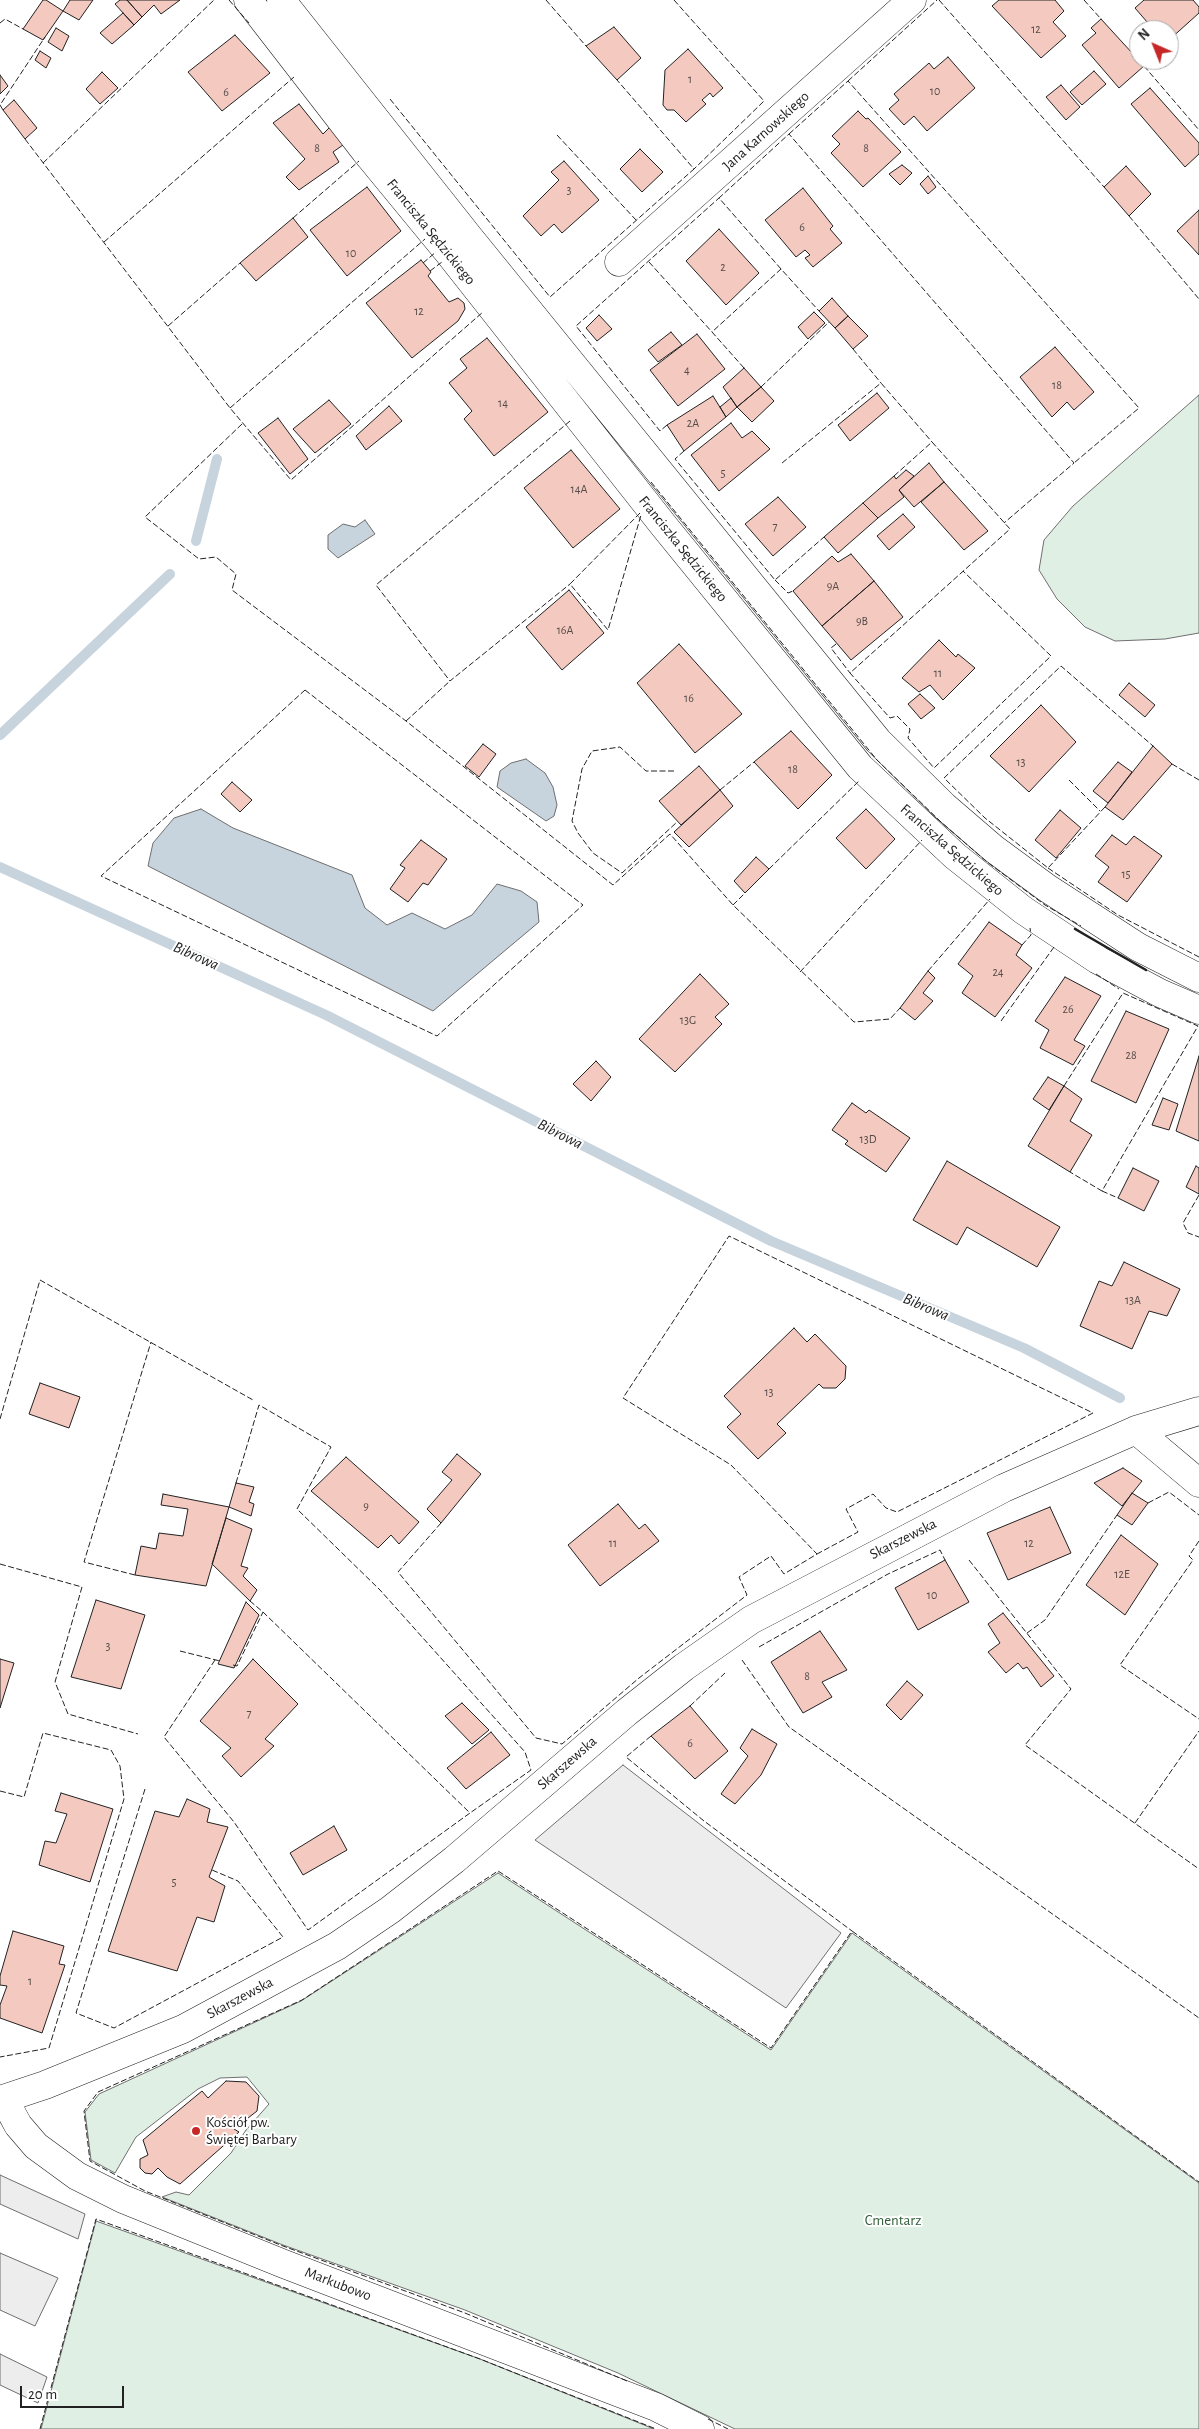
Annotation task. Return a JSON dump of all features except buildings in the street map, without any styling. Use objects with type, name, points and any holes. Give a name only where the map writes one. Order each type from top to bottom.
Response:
[{"type":"street","name":"Franciszka Sędzickiego","points":[[248,0],[364,151],[448,252],[664,526],[860,767],[955,856],[1023,910],[1098,960],[1160,993],[1199,1010]]},
{"type":"street","name":"Franciszka Sędzickiego","points":[[281,0],[468,236],[878,741],[944,806],[1002,855],[1047,888],[1138,946],[1199,978]]},
{"type":"street","name":"Jana Karnowskiego","points":[[620,262],[912,0]]},
{"type":"street","name":"Skarszewska","points":[[2,2099],[45,2085],[183,2029],[337,1946],[390,1910],[454,1860],[627,1712],[684,1667],[751,1620],[1004,1488],[1136,1430],[1199,1411]]},
{"type":"street","points":[[1136,1430],[1199,1483]]},
{"type":"street","name":"Markubowo","points":[[2,2099],[18,2126],[36,2146],[77,2176],[123,2199],[284,2264],[559,2368],[656,2407],[700,2429]]},
{"type":"green space","points":[[1199,395],[1199,633],[1165,639],[1115,641],[1085,627],[1057,599],[1039,570],[1044,540],[1073,506]]},
{"type":"green space","name":"Cmentarz","points":[[498,1873],[771,2050],[852,1933],[1199,2183],[1199,2429],[735,2429],[618,2373],[465,2310],[283,2245],[162,2197],[176,2192],[189,2195],[231,2153],[246,2130],[269,2104],[247,2077],[220,2078],[198,2089],[136,2137],[115,2173],[91,2160],[85,2112],[99,2094],[301,2001]]},
{"type":"green space","points":[[96,2221],[480,2359],[654,2429],[41,2429]]},
{"type":"shaded area","points":[[365,520],[375,534],[338,558],[328,549],[328,535],[343,524],[355,527]]},
{"type":"shaded area","points":[[526,759],[545,773],[553,787],[557,805],[554,816],[546,821],[497,787],[500,771],[511,763]]},
{"type":"shaded area","points":[[201,809],[233,828],[352,875],[365,908],[387,925],[412,913],[445,929],[472,915],[497,884],[521,891],[537,902],[539,922],[433,1011],[148,866],[153,843],[174,818]]},
{"type":"shaded area","points":[[623,1765],[841,1933],[786,2008],[535,1840]]},
{"type":"shaded area","points":[[0,2175],[85,2214],[78,2239],[0,2204]]},
{"type":"shaded area","points":[[0,2253],[58,2278],[35,2326],[0,2310]]},
{"type":"shaded area","points":[[0,2354],[47,2377],[38,2403],[0,2385]]},
{"type":"waterway","points":[[196,541],[217,459]]},
{"type":"waterway","points":[[0,735],[170,574]]},
{"type":"waterway","name":"Bibrowa","points":[[0,867],[326,1015],[771,1241],[1024,1348],[1120,1398]]},
{"type":"fence","points":[[43,163],[214,0]]},
{"type":"fence","points":[[229,0],[249,23]]},
{"type":"fence","points":[[546,0],[586,46]]},
{"type":"fence","points":[[674,0],[764,101],[694,169]]},
{"type":"fence","points":[[848,81],[937,0]]},
{"type":"fence","points":[[939,0],[1104,187]]},
{"type":"fence","points":[[1084,0],[1101,19]]},
{"type":"fence","points":[[0,23],[5,19],[23,29]]},
{"type":"fence","points":[[3,110],[0,105],[45,37]]},
{"type":"fence","points":[[1147,70],[1199,130]]},
{"type":"fence","points":[[104,242],[294,77]]},
{"type":"fence","points":[[390,99],[550,297],[694,169],[617,80]]},
{"type":"fence","points":[[789,134],[848,81],[1139,408],[1074,463]]},
{"type":"fence","points":[[781,269],[719,198],[789,134],[1074,463],[1004,523]]},
{"type":"fence","points":[[557,135],[636,220]]},
{"type":"fence","points":[[25,139],[230,408],[291,480],[483,312]]},
{"type":"fence","points":[[293,218],[359,161]]},
{"type":"fence","points":[[667,425],[660,431],[576,326],[719,198]]},
{"type":"fence","points":[[1129,216],[1199,299]]},
{"type":"fence","points":[[230,408],[425,239]]},
{"type":"fence","points":[[423,263],[436,252]]},
{"type":"fence","points":[[430,271],[442,262]]},
{"type":"fence","points":[[649,262],[712,332]]},
{"type":"fence","points":[[168,326],[240,263]]},
{"type":"fence","points":[[744,368],[712,332],[781,269],[819,311]]},
{"type":"fence","points":[[761,387],[829,322]]},
{"type":"fence","points":[[853,349],[881,383]]},
{"type":"fence","points":[[782,463],[881,383],[932,442]]},
{"type":"fence","points":[[570,421],[376,585],[450,681],[570,584]]},
{"type":"fence","points":[[242,424],[145,517],[199,559],[216,557],[236,574],[232,590],[406,721],[613,885],[670,834],[733,905],[854,1022],[890,1019],[900,1008]]},
{"type":"fence","points":[[894,476],[932,442],[1010,529],[850,673],[890,718],[897,716],[910,729],[908,738],[934,768],[1051,656],[963,571]]},
{"type":"fence","points":[[684,451],[675,459],[775,580],[824,537]]},
{"type":"fence","points":[[651,482],[877,760],[941,822],[987,862],[1045,905],[1081,926]]},
{"type":"fence","points":[[640,513],[570,584],[608,630],[641,515]]},
{"type":"fence","points":[[775,580],[788,593],[793,591]]},
{"type":"fence","points":[[836,644],[831,648],[850,673]]},
{"type":"fence","points":[[1105,807],[1048,868],[985,818],[944,778],[1061,666],[1153,746]]},
{"type":"fence","points":[[406,721],[450,681]]},
{"type":"fence","points":[[305,690],[583,905],[437,1036],[101,876],[305,690]]},
{"type":"fence","points":[[674,771],[646,771],[620,747],[592,751],[582,769],[572,821],[578,833],[593,853],[622,873],[677,822]]},
{"type":"fence","points":[[720,790],[754,762]]},
{"type":"fence","points":[[1172,764],[1199,780]]},
{"type":"fence","points":[[769,869],[860,780]]},
{"type":"fence","points":[[1069,780],[1100,811]]},
{"type":"fence","points":[[800,972],[922,840]]},
{"type":"fence","points":[[1048,868],[1118,915],[1199,957]]},
{"type":"fence","points":[[733,905],[745,893]]},
{"type":"fence","points":[[928,971],[990,899]]},
{"type":"fence","points":[[1022,945],[1031,935],[1030,928]]},
{"type":"fence","points":[[1001,1021],[1054,947],[1056,948]]},
{"type":"fence","points":[[1096,974],[1119,989]]},
{"type":"fence","points":[[1064,1086],[1123,993],[1198,1026],[1102,1191],[1070,1172]]},
{"type":"fence","points":[[1102,1191],[1118,1198]]},
{"type":"fence","points":[[1199,1195],[1183,1223],[1188,1233],[1199,1237]]},
{"type":"fence","points":[[441,1523],[398,1572],[536,1738],[562,1744],[639,1678],[747,1595],[739,1577],[771,1556],[784,1574],[817,1554],[731,1465],[623,1398],[729,1236],[1093,1413],[897,1512],[886,1508],[873,1494],[846,1509],[858,1532],[817,1554]]},
{"type":"fence","points":[[0,1419],[40,1280],[253,1400]]},
{"type":"fence","points":[[135,1575],[84,1562],[151,1342]]},
{"type":"fence","points":[[236,1483],[259,1405],[331,1447],[297,1509],[380,1590],[525,1752],[531,1770],[470,1813]]},
{"type":"fence","points":[[1148,1503],[1169,1492],[1199,1515]]},
{"type":"fence","points":[[1027,1633],[1045,1620],[1117,1515]]},
{"type":"fence","points":[[1199,1541],[1189,1556],[1193,1560],[1120,1665],[1199,1719]]},
{"type":"fence","points":[[759,1647],[888,1574],[940,1550],[945,1560]]},
{"type":"fence","points":[[969,1560],[1071,1689],[1025,1745],[1199,1869]]},
{"type":"fence","points":[[0,1564],[82,1587],[55,1682],[68,1714],[138,1734]]},
{"type":"fence","points":[[215,1660],[164,1737],[234,1822],[308,1930],[470,1813],[263,1612],[250,1601],[249,1603]]},
{"type":"fence","points":[[233,1665],[237,1666],[263,1612]]},
{"type":"fence","points":[[180,1651],[220,1661]]},
{"type":"fence","points":[[742,1660],[789,1727],[1199,2018]]},
{"type":"fence","points":[[690,1706],[725,1673]]},
{"type":"fence","points":[[1135,1823],[1199,1731]]},
{"type":"fence","points":[[0,1791],[24,1797],[43,1733],[111,1750],[120,1766],[124,1799],[49,2048],[0,2057]]},
{"type":"fence","points":[[651,1736],[626,1757],[704,1821],[852,1931]]},
{"type":"fence","points":[[145,1789],[76,2013],[114,2028],[283,1937],[238,1881],[212,1870]]},
{"type":"fence","points":[[627,2381],[465,2313],[283,2246],[145,2191],[90,2161],[84,2111],[98,2092],[302,2000],[498,1871],[771,2048],[852,1931],[1199,2182]]},
{"type":"fence","points":[[40,2429],[96,2219],[480,2359],[656,2429]]},
{"type":"fence","points":[[708,2419],[728,2429]]},
{"type":"wall","points":[[1075,929],[1146,970]]},
{"type":"place","name":"Kościół pw. Świętej Barbary","points":[[196,2131]]}]
